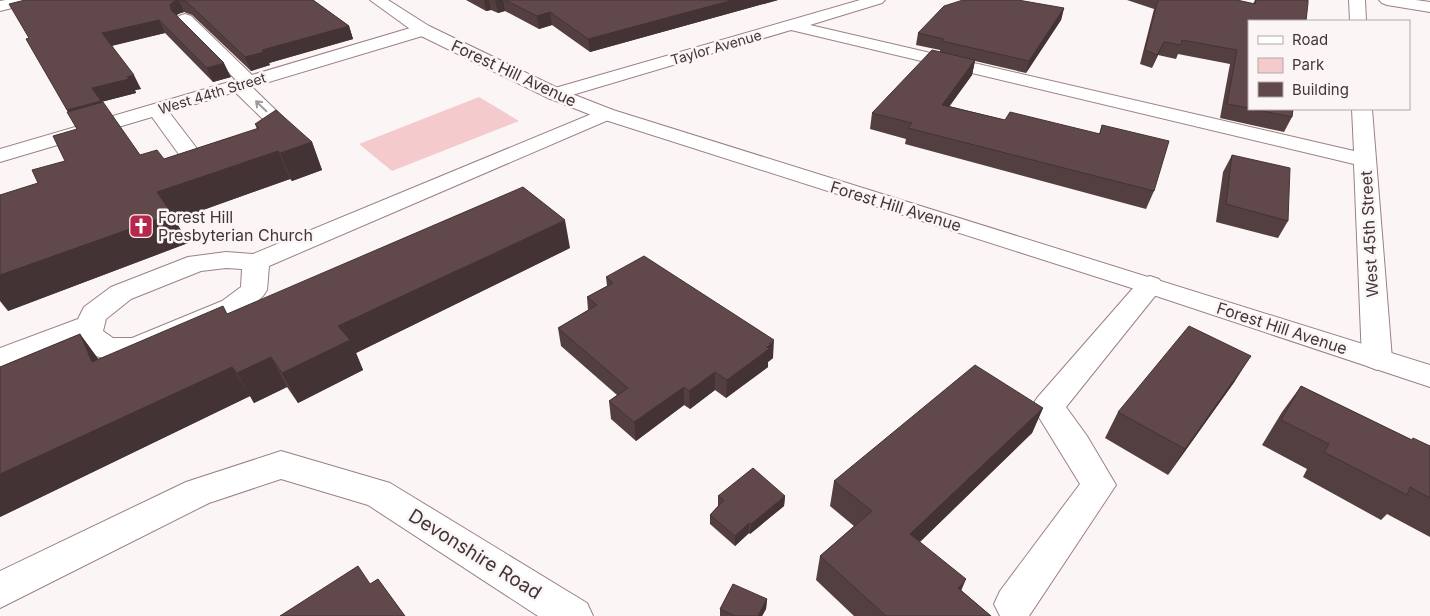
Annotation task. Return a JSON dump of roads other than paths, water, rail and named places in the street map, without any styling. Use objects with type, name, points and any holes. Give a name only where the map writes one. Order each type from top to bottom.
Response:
[{"type":"street","points":[[0,6],[27,0]]},
{"type":"street","name":"Forest Hill Avenue","points":[[378,0],[423,30],[555,94],[606,114],[1150,285],[1430,376]]},
{"type":"street","name":"Taylor Avenue","points":[[555,94],[877,0]]},
{"type":"street","points":[[1357,0],[1358,20]]},
{"type":"street","points":[[1387,0],[1430,7]]},
{"type":"street","points":[[157,110],[191,155],[210,157],[247,151],[279,134],[283,127],[185,19]]},
{"type":"street","points":[[790,25],[1365,160]]},
{"type":"street","name":"West 44th Street","points":[[0,155],[423,30]]},
{"type":"street","name":"West 45th Street","points":[[1362,110],[1377,358]]},
{"type":"street","points":[[256,262],[254,290],[232,308],[135,348],[106,349],[89,334],[89,325],[94,314],[121,294],[197,263],[226,260],[256,262],[606,114]]},
{"type":"street","points":[[1014,604],[1099,485],[1075,445],[1048,406],[1150,285]]},
{"type":"street","points":[[0,359],[89,325]]},
{"type":"street","name":"Devonshire Road","points":[[0,590],[198,492],[281,465],[378,493],[573,616]]},
{"type":"place","name":"Forest Hill Presbyterian Church","points":[[141,226]]}]
